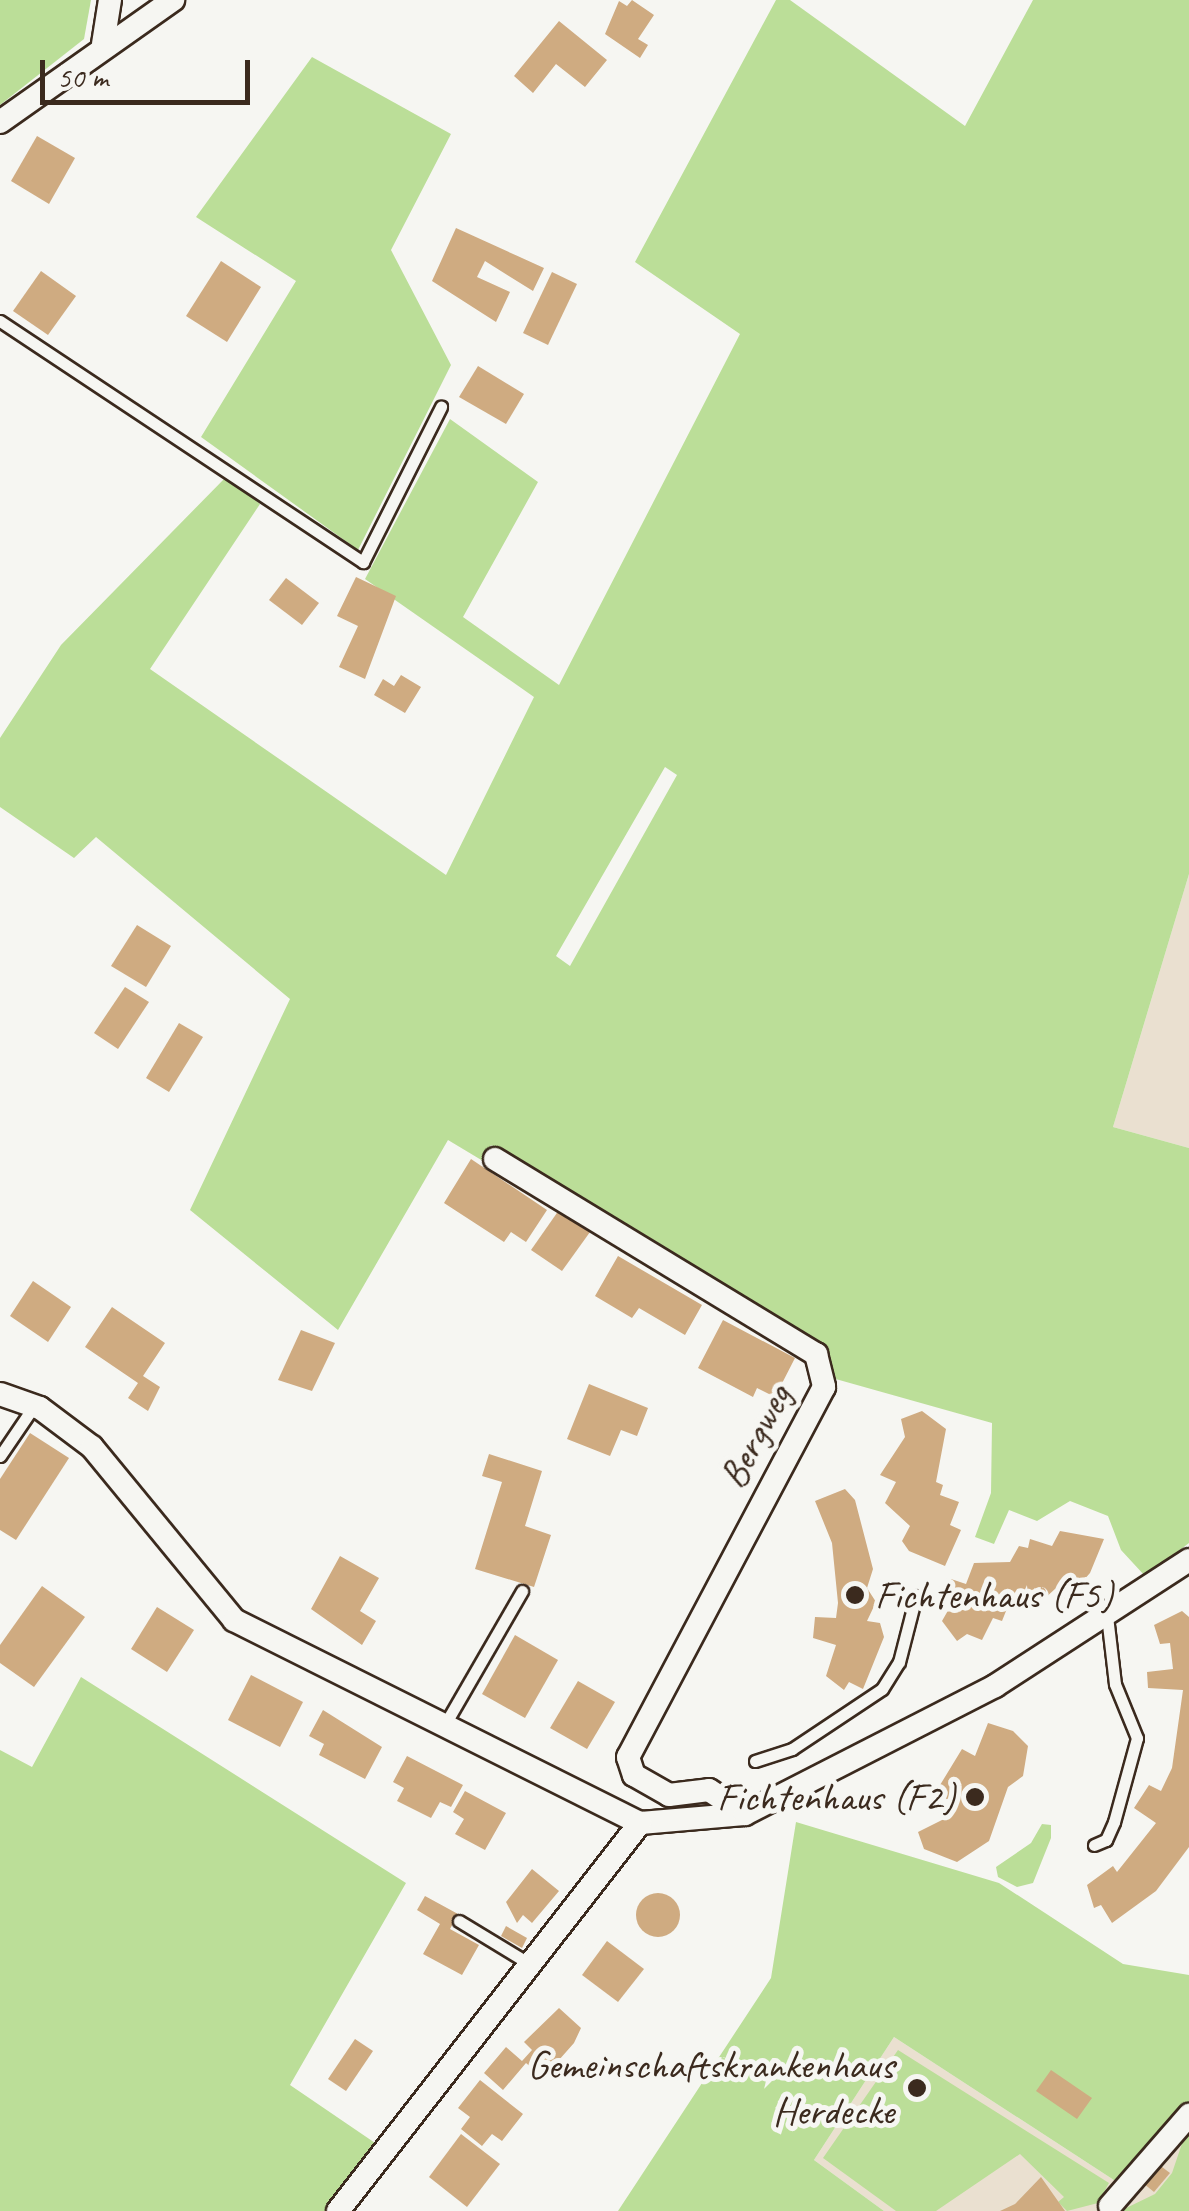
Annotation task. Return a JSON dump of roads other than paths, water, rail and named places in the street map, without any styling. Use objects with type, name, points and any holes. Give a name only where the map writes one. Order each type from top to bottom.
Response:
[{"type":"street","points":[[103,44],[110,0]]},
{"type":"street","points":[[0,122],[103,44],[173,0]]},
{"type":"street","name":"Bergweg","points":[[495,1159],[816,1354],[824,1387],[628,1756],[634,1775],[669,1795],[709,1790],[745,1814]]},
{"type":"street","points":[[0,1394],[34,1406],[92,1447],[234,1620],[640,1822],[745,1814],[995,1686],[1189,1560]]},
{"type":"street","points":[[338,2211],[533,1966],[640,1822]]},
{"type":"street","points":[[1110,2206],[1189,2115]]},
{"type":"lane","points":[[0,321],[363,562],[441,407]]},
{"type":"lane","points":[[0,1456],[34,1406]]},
{"type":"lane","points":[[444,1726],[522,1591]]},
{"type":"lane","points":[[755,1761],[792,1749],[882,1689],[898,1662],[916,1596]]},
{"type":"lane","points":[[1094,1845],[1106,1840],[1114,1822],[1136,1738],[1114,1684],[1107,1616]]},
{"type":"lane","points":[[459,1921],[533,1966]]},
{"type":"place","name":"Fichtenhaus (F5)","points":[[855,1595]]},
{"type":"place","name":"Fichtenhaus (F2)","points":[[975,1797]]},
{"type":"place","name":"Gemeinschaftskrankenhaus Herdecke","points":[[917,2088]]}]
